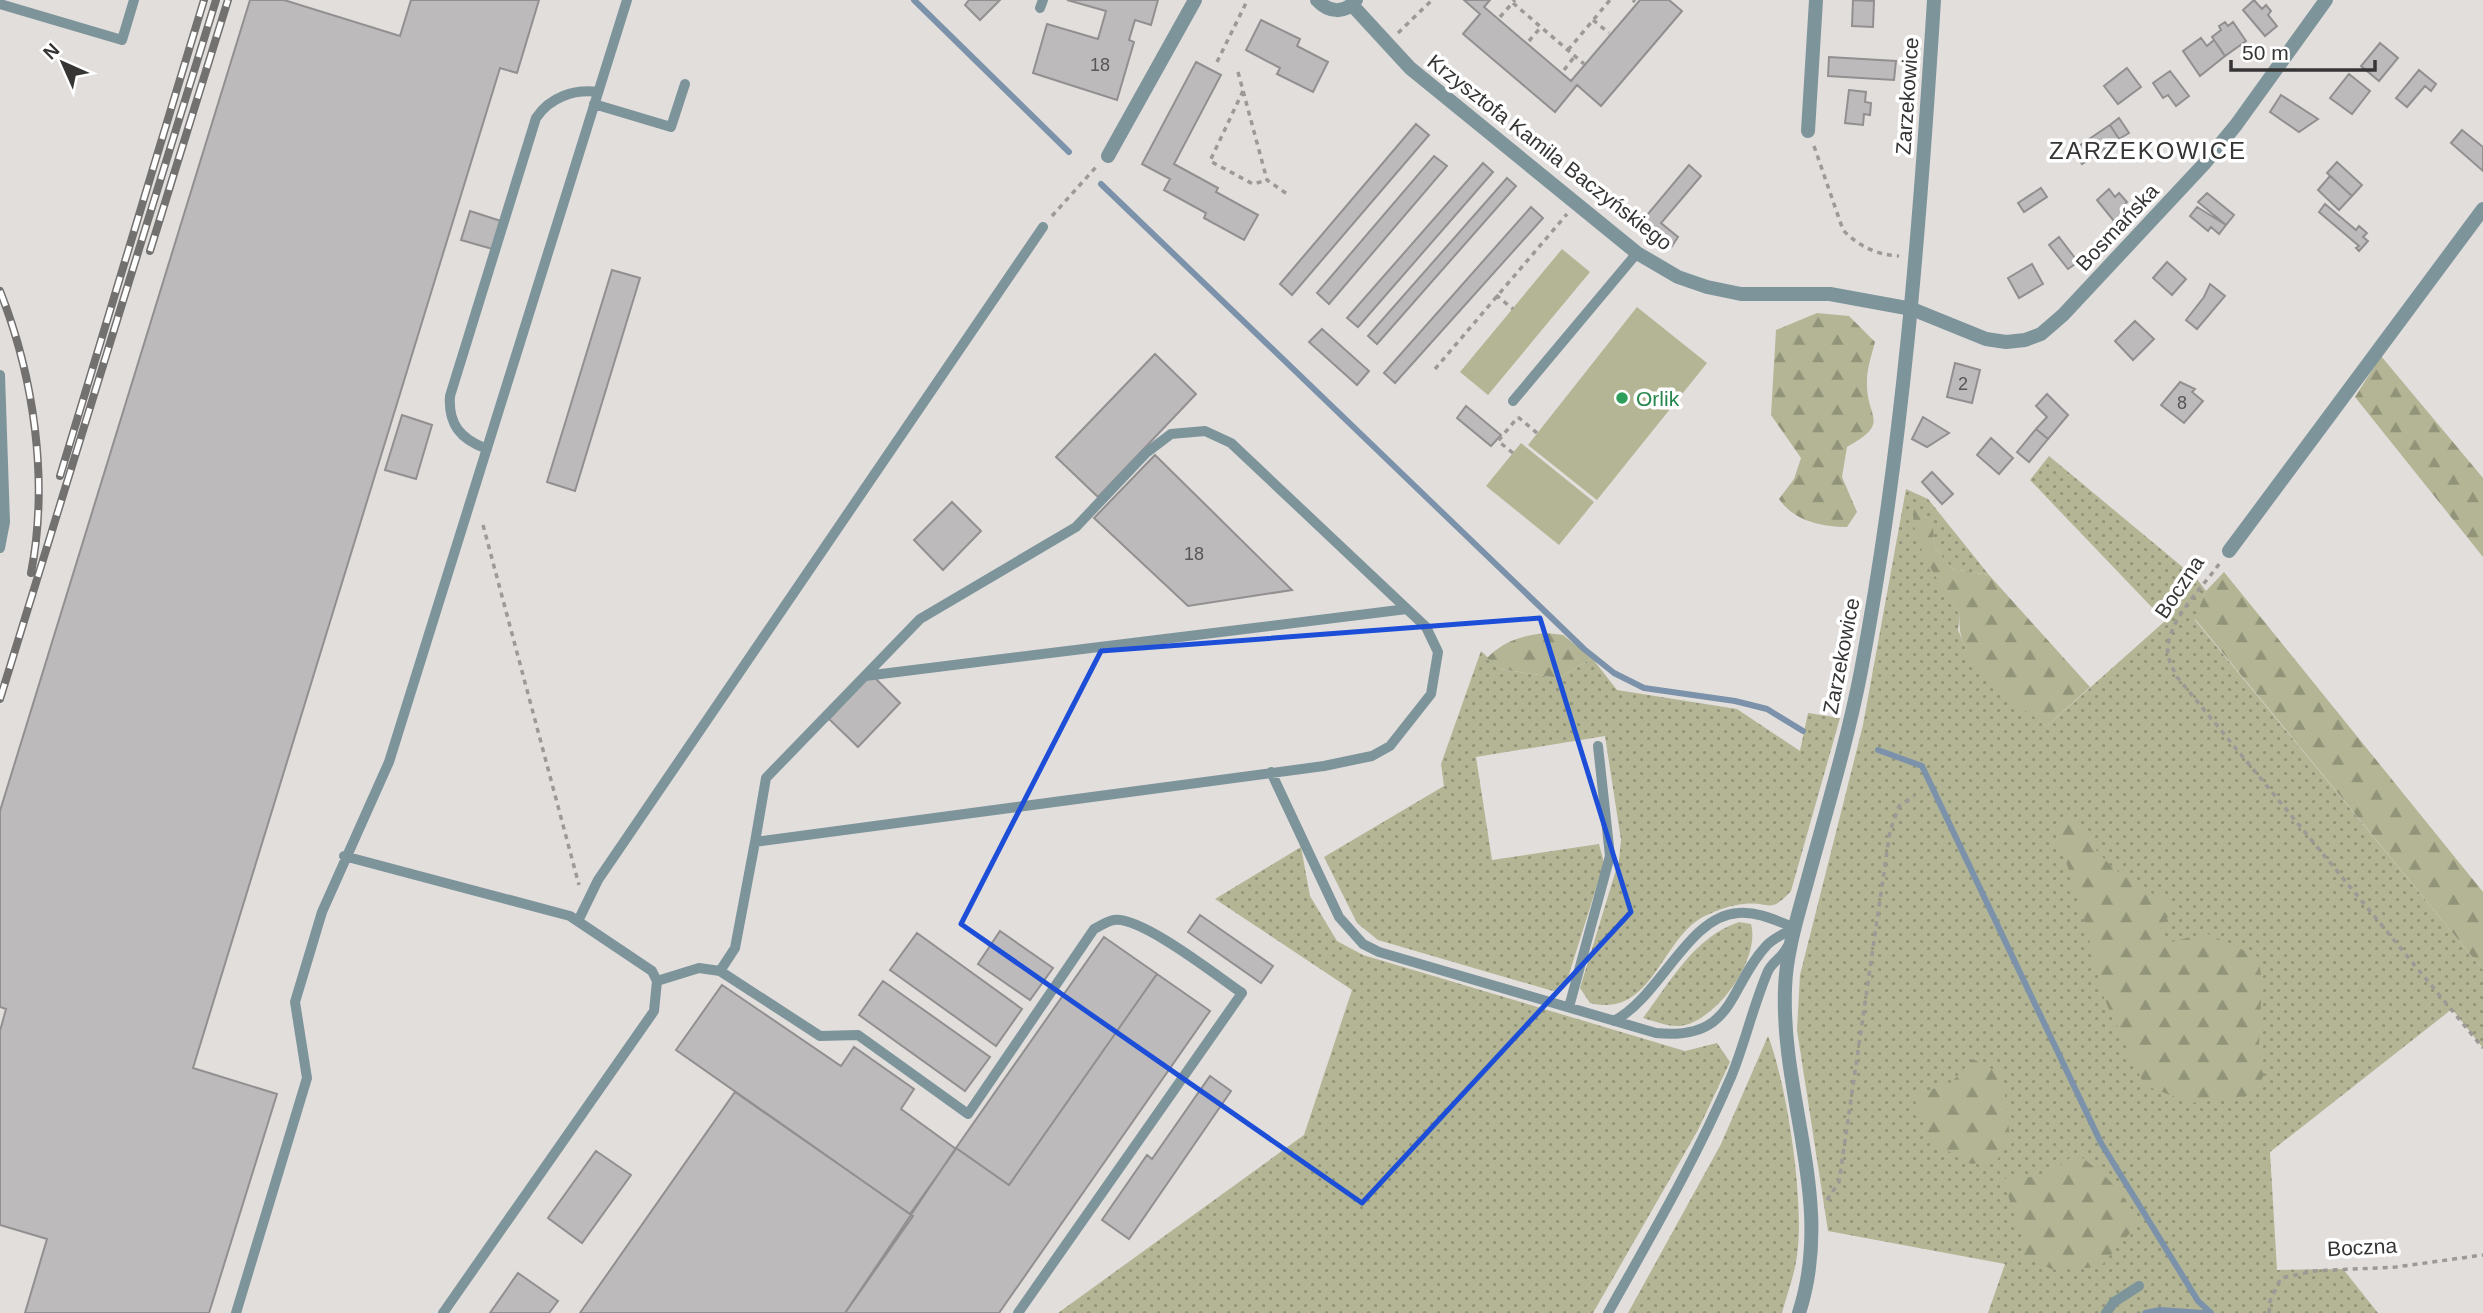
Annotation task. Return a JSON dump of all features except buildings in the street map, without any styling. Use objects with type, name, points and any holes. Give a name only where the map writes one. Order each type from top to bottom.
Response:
[{"type":"street","points":[[1108,156],[1195,0]]},
{"type":"street","points":[[1317,0],[1327,9],[1336,11],[1354,2]]},
{"type":"street","points":[[1808,131],[1816,0]]},
{"type":"street","name":"Zarzekowice","points":[[1799,1313],[1812,1252],[1814,1219],[1790,1055],[1785,988],[1795,928],[1844,749],[1861,673],[1877,573],[1918,256],[1934,0]]},
{"type":"street","name":"Bosmańska","points":[[1912,309],[1986,339],[2006,342],[2041,334],[2063,315],[2204,164],[2236,125],[2326,0]]},
{"type":"street","name":"Krzysztofa Kamila Baczyńskiego","points":[[1354,2],[1410,68],[1637,253],[1678,277],[1707,287],[1741,293],[1830,294],[1912,309]]},
{"type":"street","name":"Boczna","points":[[2228,551],[2483,209]]},
{"type":"lane","points":[[0,4],[122,40],[134,0]]},
{"type":"lane","points":[[236,1313],[307,1078],[295,1002],[322,912],[344,856],[389,762],[627,0]]},
{"type":"lane","points":[[594,104],[671,127],[685,84]]},
{"type":"lane","points":[[487,449],[457,431],[449,410],[450,396],[536,118],[554,100],[586,91],[598,92]]},
{"type":"lane","points":[[578,921],[598,880],[1043,228]]},
{"type":"lane","points":[[1513,401],[1637,253]]},
{"type":"lane","points":[[0,375],[5,522],[0,548]]},
{"type":"lane","points":[[720,971],[735,948],[766,778],[920,619],[1076,527],[1146,453],[1171,434],[1205,431],[1231,443],[1426,627],[1438,652],[1431,694],[1390,746],[1372,756],[755,842]]},
{"type":"lane","points":[[865,676],[1407,609]]},
{"type":"lane","points":[[1569,1007],[1610,856],[1598,746]]},
{"type":"lane","points":[[1271,772],[1339,917],[1363,944],[1379,952],[1656,1033],[1678,1035],[1695,1031],[1714,1021],[1732,1003],[1765,948],[1774,939],[1795,928]]},
{"type":"lane","points":[[344,856],[540,906],[578,921],[652,971],[657,981],[658,996],[654,1011],[443,1313]]},
{"type":"lane","points":[[1614,1021],[1640,1004],[1699,931],[1715,920],[1737,913],[1764,916],[1795,928]]},
{"type":"lane","points":[[657,981],[699,968],[720,971],[820,1037],[858,1035],[968,1114],[1094,929],[1112,920],[1129,921],[1163,939],[1242,993],[1018,1313]]},
{"type":"lane","points":[[1608,1313],[1676,1193],[1732,1076],[1769,968],[1784,955],[1795,928]]},
{"type":"lane","points":[[2106,1313],[2114,1303],[2139,1286]]},
{"type":"path","points":[[1394,37],[1432,0]]},
{"type":"path","points":[[1568,50],[1610,0]]},
{"type":"path","points":[[1217,62],[1247,1]]},
{"type":"path","points":[[1500,17],[1514,1],[1584,64]]},
{"type":"path","points":[[1593,20],[1609,33]]},
{"type":"path","points":[[1529,41],[1541,27]]},
{"type":"path","points":[[1564,70],[1575,57]]},
{"type":"path","points":[[1238,72],[1268,180],[1287,194]]},
{"type":"path","points":[[1243,91],[1210,161],[1253,184],[1268,180]]},
{"type":"path","points":[[1808,131],[1843,230],[1870,250],[1888,256],[1918,256]]},
{"type":"path","points":[[1043,228],[1108,156]]},
{"type":"path","points":[[1435,369],[1571,210]]},
{"type":"path","points":[[1496,295],[1513,309]]},
{"type":"path","points":[[1513,401],[1524,410],[1498,441],[1513,453]]},
{"type":"path","points":[[1518,417],[1537,433]]},
{"type":"path","points":[[483,525],[581,893]]},
{"type":"path","name":"Boczna","points":[[2228,551],[2175,625],[2168,645],[2169,660],[2177,677],[2483,1048]]},
{"type":"path","points":[[1814,1219],[1839,1182],[1890,831],[1899,806],[1914,796]]},
{"type":"path","name":"Boczna","points":[[2269,1313],[2270,1301],[2281,1278],[2314,1271],[2396,1267],[2483,1255]]},
{"type":"highlighted area","points":[[1540,618],[1631,912],[1362,1203],[961,924],[1101,651]]},
{"type":"green space","points":[[1562,249],[1590,272],[1488,395],[1460,372]]},
{"type":"green space","name":"Orlik","points":[[1637,307],[1707,363],[1597,500],[1528,445]]},
{"type":"green space","points":[[1817,313],[1849,316],[1875,342],[1867,380],[1873,425],[1861,438],[1847,447],[1842,477],[1857,512],[1847,527],[1828,526],[1801,518],[1785,507],[1779,499],[1794,479],[1801,458],[1771,415],[1776,330]]},
{"type":"green space","points":[[2381,356],[2483,478],[2483,557],[2355,397]]},
{"type":"green space","points":[[1521,443],[1594,502],[1559,545],[1486,486]]},
{"type":"green space","points":[[2049,456],[2197,579],[2206,591],[2195,620],[2483,970],[2483,1048],[2452,1009],[2270,1152],[2277,1270],[2343,1269],[2378,1313],[1988,1313],[2005,1264],[1828,1231],[1797,1030],[1800,975],[1863,725],[1906,489],[1928,499],[1989,575],[1953,569],[1938,551],[1928,519],[1914,510],[1935,575],[1960,615],[1958,630],[1966,649],[2047,726],[2165,621],[2030,480]]},
{"type":"green space","points":[[1914,509],[1932,524],[1938,551],[1953,569],[1989,575],[2090,687],[2047,726],[2003,693],[1975,665],[1960,633],[1960,615],[1921,549],[1913,521]]},
{"type":"green space","points":[[2224,572],[2483,892],[2483,970],[2195,619],[2206,591]]},
{"type":"green space","points":[[1546,633],[1563,635],[1592,658],[1559,678],[1500,669],[1487,658],[1514,640]]},
{"type":"green space","points":[[1481,651],[1500,669],[1559,678],[1592,658],[1617,690],[1737,709],[1800,751],[1808,713],[1840,718],[1791,891],[1773,905],[1739,905],[1707,915],[1691,925],[1678,939],[1655,973],[1629,999],[1612,1005],[1590,1003],[1580,988],[1619,860],[1621,840],[1605,736],[1476,757],[1492,860],[1599,844],[1604,863],[1565,987],[1553,991],[1378,940],[1357,923],[1324,857],[1444,786],[1441,764]]},
{"type":"green space","points":[[2067,820],[2078,821],[2096,850],[2119,872],[2175,906],[2155,937],[2171,942],[2206,933],[2258,957],[2262,980],[2259,1044],[2265,1073],[2253,1095],[2191,1103],[2144,1085],[2104,998],[2078,896],[2055,831]]},
{"type":"green space","points":[[1301,847],[1310,896],[1337,941],[1363,955],[1685,1051],[1717,1043],[1730,1062],[1698,1130],[1593,1313],[1058,1313],[1304,1135],[1352,990],[1215,899]]},
{"type":"green space","points":[[1739,922],[1751,924],[1749,954],[1733,987],[1721,1001],[1694,1022],[1680,1026],[1643,1018],[1696,949],[1723,929]]},
{"type":"green space","points":[[1768,1036],[1788,1113],[1799,1206],[1796,1262],[1782,1313],[1628,1313],[1721,1144]]},
{"type":"green space","points":[[1973,1059],[2003,1075],[2010,1140],[1997,1160],[1971,1164],[1932,1142],[1913,1096],[1952,1082]]},
{"type":"green space","points":[[2076,1153],[2113,1184],[2127,1202],[2138,1224],[2100,1267],[2054,1270],[2022,1256],[2023,1237],[2002,1179],[2047,1176]]},
{"type":"waterway","points":[[914,0],[1069,152]]},
{"type":"waterway","points":[[1101,184],[1584,649],[1614,673],[1644,688],[1735,701],[1767,709],[1803,731]]},
{"type":"waterway","points":[[1878,750],[1922,766],[2101,1143],[2198,1301],[2211,1313]]},
{"type":"waterway","points":[[2145,1313],[2160,1310],[2203,1313]]},
{"type":"railway","points":[[60,476],[204,0]]},
{"type":"railway","points":[[0,699],[216,0]]},
{"type":"railway","points":[[150,251],[228,0]]},
{"type":"railway","points":[[0,291],[22,358],[35,430],[39,502],[31,573]]},
{"type":"place","name":"Orlik","points":[[1622,398]]},
{"type":"district","name":"ZARZEKOWICE","points":[[2148,150]]}]
